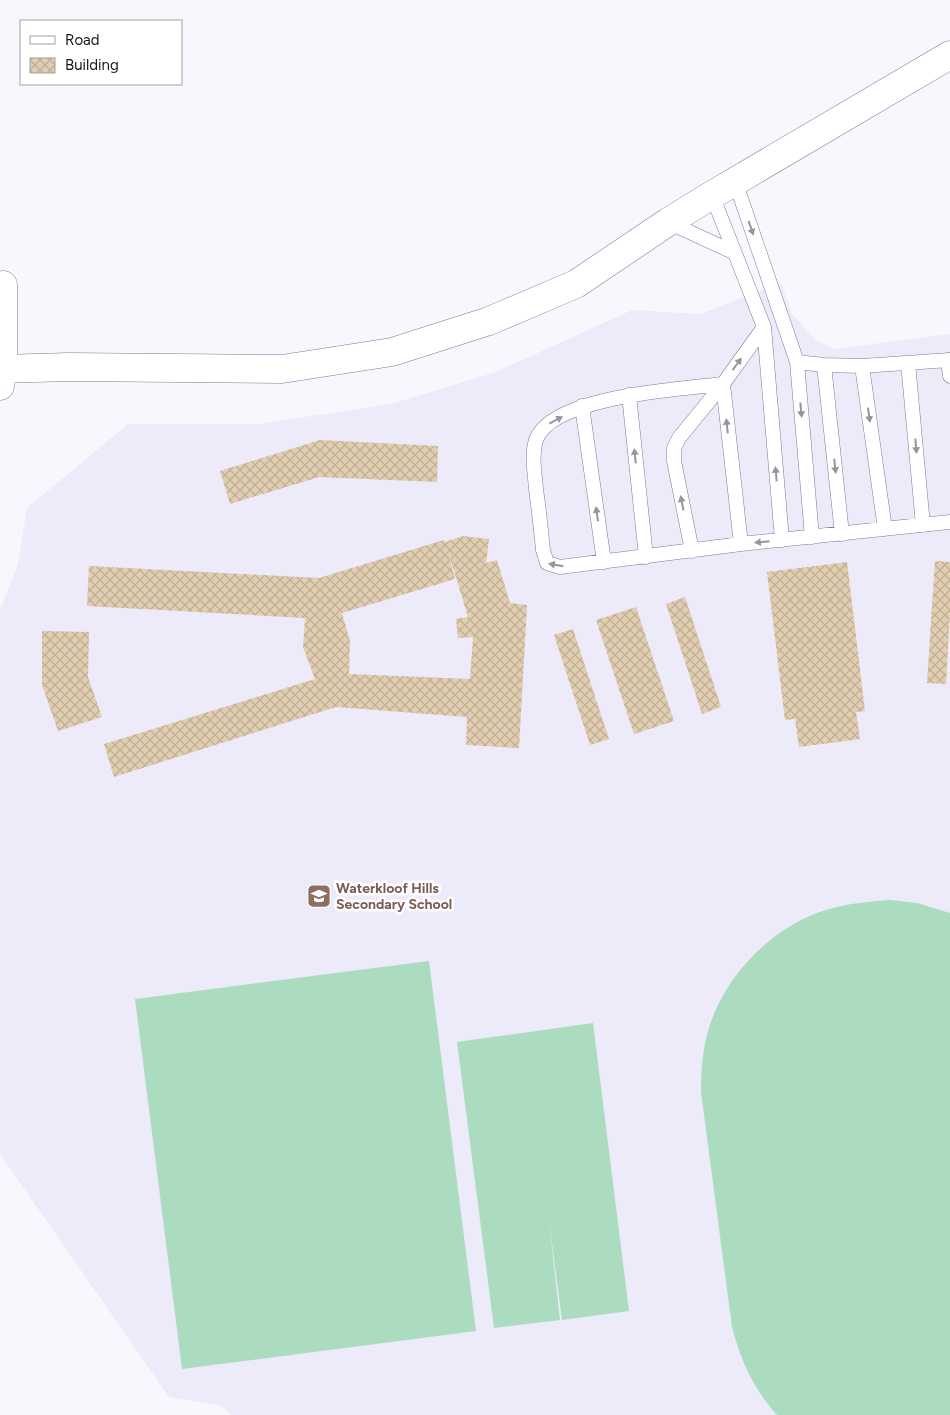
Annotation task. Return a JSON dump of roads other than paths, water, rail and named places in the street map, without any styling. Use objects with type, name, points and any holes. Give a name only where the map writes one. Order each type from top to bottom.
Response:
[{"type":"street","points":[[3,285],[1,375],[69,367],[282,369],[392,352],[489,321],[576,284],[668,222],[950,55]]},
{"type":"lane","points":[[724,188],[735,253],[764,327],[782,540]]},
{"type":"lane","points":[[724,188],[797,362],[812,536]]},
{"type":"lane","points":[[668,222],[735,253]]},
{"type":"lane","points":[[692,551],[674,462],[674,448],[679,438],[723,384],[764,327]]},
{"type":"lane","points":[[797,362],[862,366],[949,360],[950,376]]},
{"type":"lane","points":[[908,363],[923,525]]},
{"type":"lane","points":[[824,365],[842,534]]},
{"type":"lane","points":[[862,366],[885,529]]},
{"type":"lane","points":[[723,384],[629,395],[582,406],[545,425],[536,440],[533,458],[543,550],[547,563],[560,567],[741,544],[950,522]]},
{"type":"lane","points":[[723,384],[741,544]]},
{"type":"lane","points":[[629,395],[646,557]]},
{"type":"lane","points":[[582,406],[604,562]]},
{"type":"place","name":"Waterkloof Hills Secondary School","points":[[319,896]]}]
